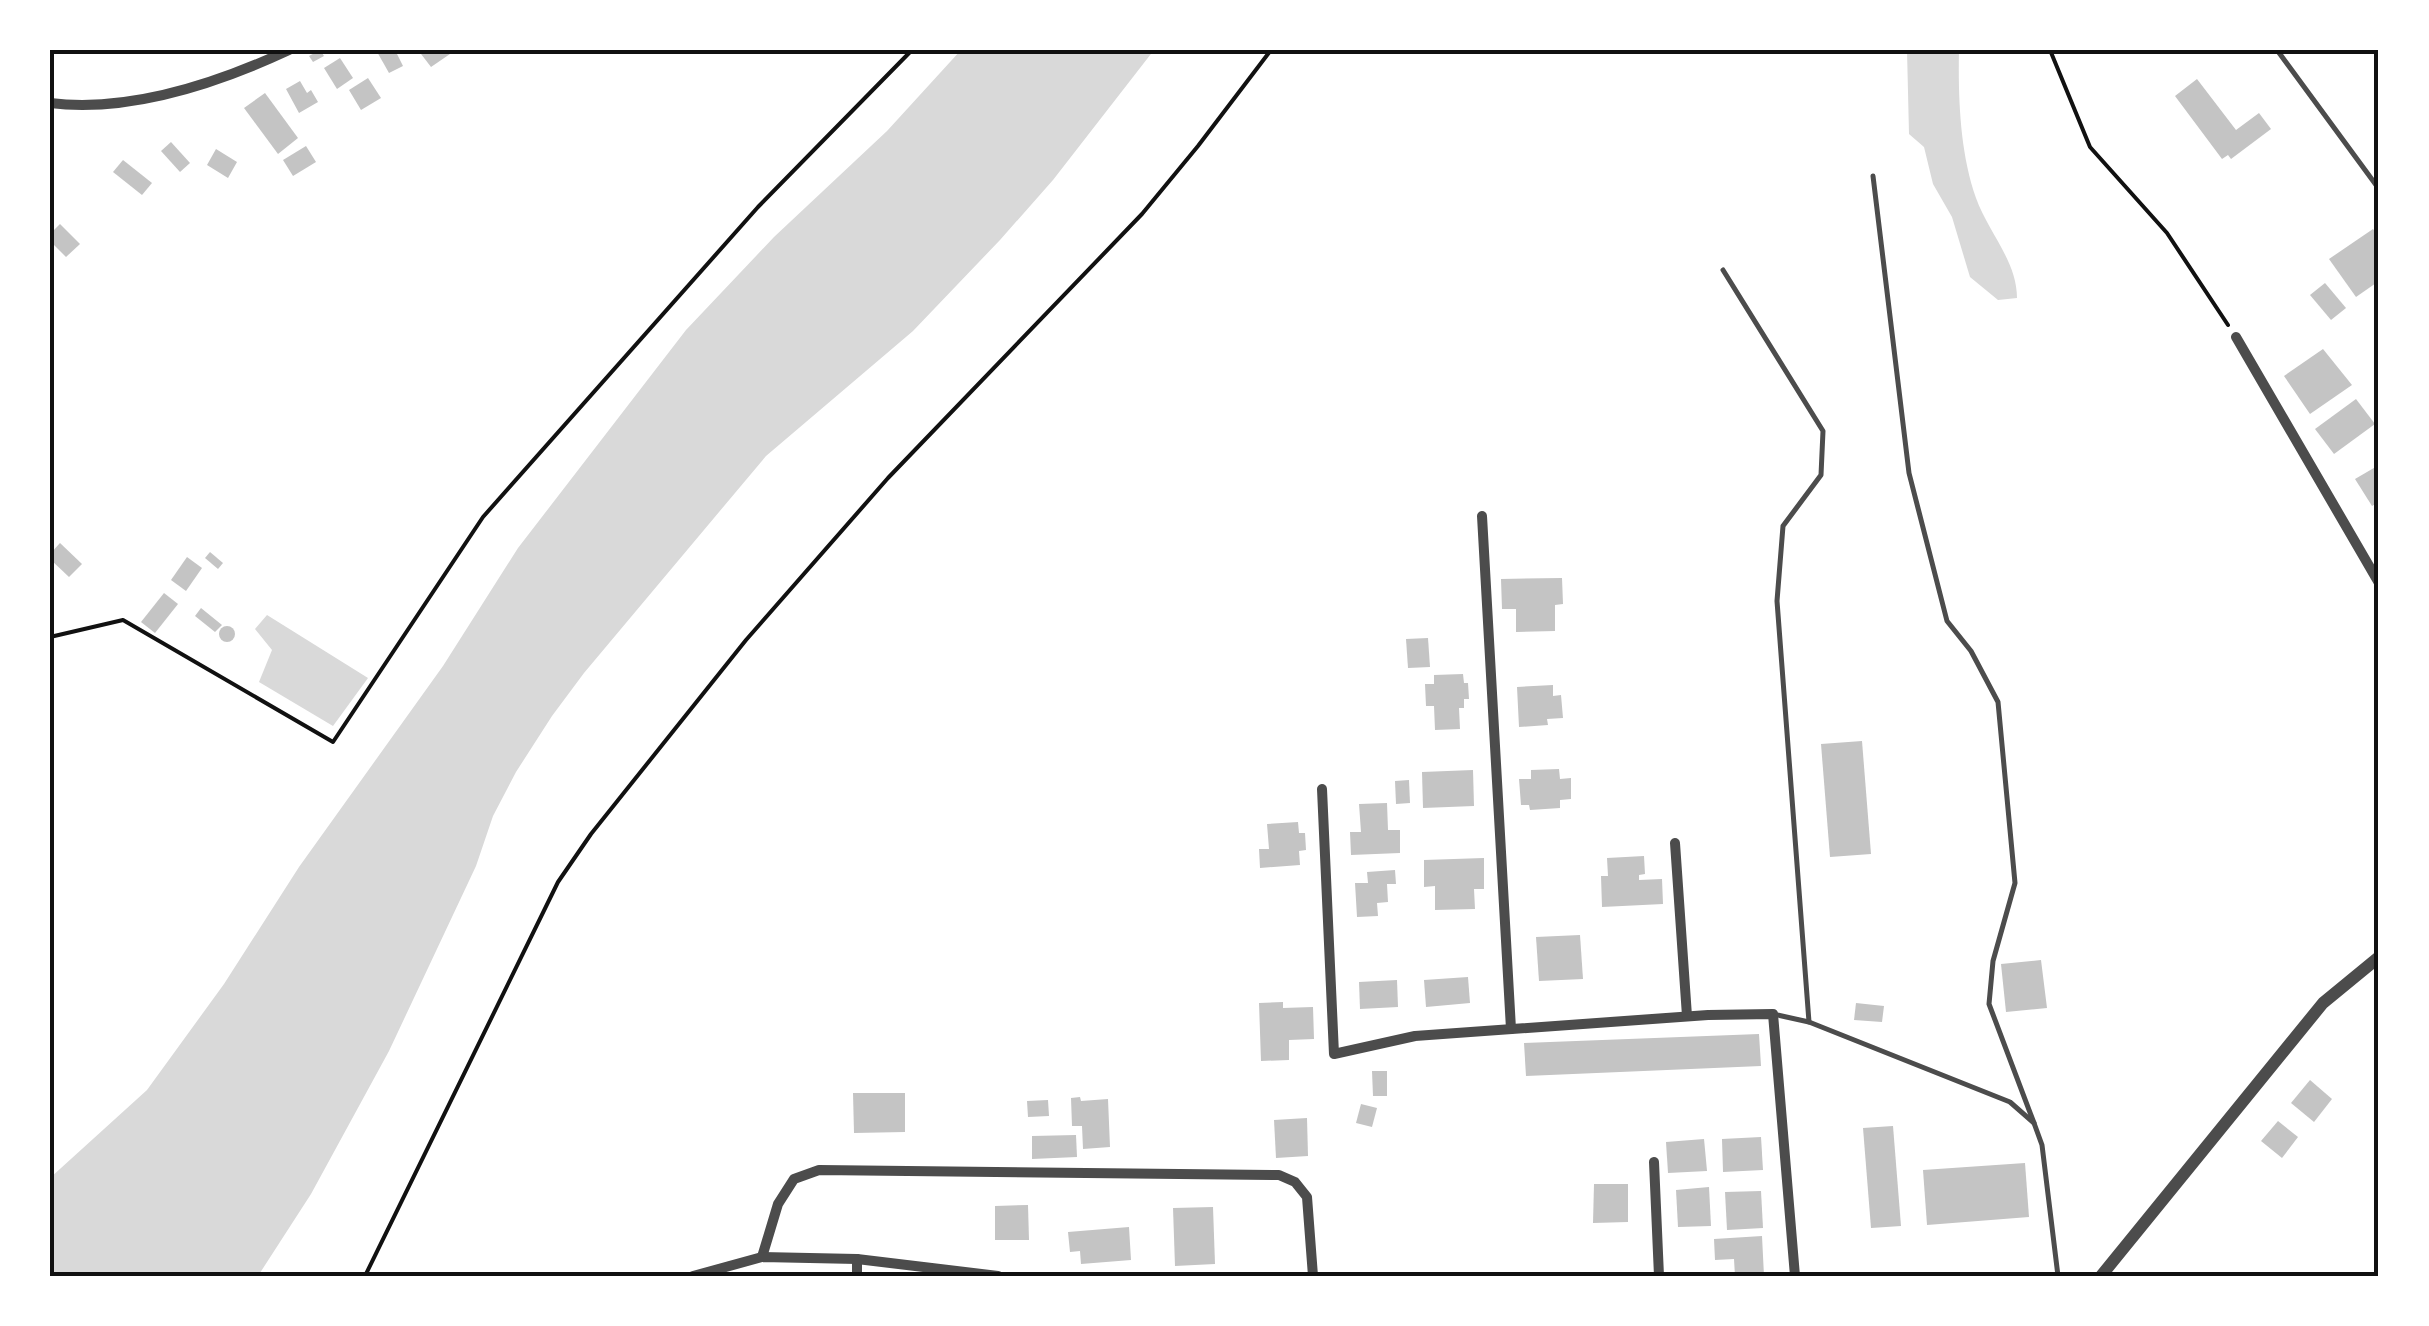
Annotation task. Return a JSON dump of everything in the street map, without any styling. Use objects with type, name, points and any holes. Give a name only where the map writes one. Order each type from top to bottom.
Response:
[{"type":"street","points":[[50,103],[117,103],[161,94],[252,68],[289,50]]},
{"type":"street","points":[[2236,337],[2379,584]]},
{"type":"street","points":[[1482,516],[1511,1029]]},
{"type":"street","points":[[1322,789],[1334,1054],[1415,1036],[1686,1016],[1773,1014],[1795,1276]]},
{"type":"street","points":[[1675,843],[1686,1016]]},
{"type":"street","points":[[2101,1276],[2323,1003],[2379,957]]},
{"type":"street","points":[[1654,1162],[1659,1276]]},
{"type":"street","points":[[762,1257],[778,1204],[794,1180],[820,1170],[1279,1176],[1295,1182],[1306,1197],[1313,1276]]},
{"type":"street","points":[[693,1276],[762,1257],[856,1259],[998,1276]]},
{"type":"street","points":[[856,1259],[857,1276]]},
{"type":"lane","points":[[2277,50],[2379,189]]},
{"type":"lane","points":[[1873,176],[1909,474],[1947,621],[1971,651],[1998,702],[2015,882],[1992,961],[1988,1004],[2042,1145],[2058,1276]]},
{"type":"lane","points":[[1723,270],[1823,431],[1820,475],[1783,526],[1777,601],[1808,1022]]},
{"type":"lane","points":[[1773,1014],[1808,1022],[2010,1102],[2034,1123]]},
{"type":"path","points":[[50,637],[123,620],[333,742],[483,517],[758,206],[912,50]]},
{"type":"path","points":[[365,1276],[558,882],[591,834],[746,640],[888,478],[1142,214],[1271,50]]},
{"type":"path","points":[[2050,50],[2090,146],[2168,234],[2236,337]]},
{"type":"shaded area","points":[[961,50],[1154,50],[1053,180],[1000,240],[913,331],[766,456],[552,716],[493,816],[476,866],[389,1051],[311,1194],[258,1276],[50,1276],[50,1178],[147,1090],[224,984],[299,867],[443,666],[518,548],[686,330],[774,237],[887,131]]},
{"type":"shaded area","points":[[1907,50],[1959,50],[1966,162],[1981,211],[2012,272],[2017,298],[1998,300],[1970,277],[1952,217],[1933,184],[1924,147],[1909,134]]},
{"type":"shaded area","points":[[267,615],[368,678],[333,726],[259,682],[272,650],[255,629]]},
{"type":"building","points":[[320,50],[324,56],[313,62],[309,56]]},
{"type":"building","points":[[376,50],[395,50],[403,66],[389,73]]},
{"type":"building","points":[[418,50],[448,50],[450,54],[431,67]]},
{"type":"building","points":[[340,58],[353,78],[337,89],[324,68]]},
{"type":"building","points":[[368,78],[381,98],[361,110],[349,90]]},
{"type":"building","points":[[2197,79],[2236,130],[2259,113],[2271,129],[2231,159],[2228,155],[2222,159],[2175,96]]},
{"type":"building","points":[[300,81],[318,102],[299,113],[286,89]]},
{"type":"building","points":[[265,93],[298,138],[278,154],[244,108]]},
{"type":"building","points":[[171,142],[190,163],[180,172],[161,151]]},
{"type":"building","points":[[306,146],[316,162],[293,176],[283,160]]},
{"type":"building","points":[[216,149],[237,162],[228,178],[207,165]]},
{"type":"building","points":[[123,160],[152,183],[142,195],[113,172]]},
{"type":"building","points":[[60,224],[80,244],[66,257],[50,241],[50,234]]},
{"type":"building","points":[[2373,229],[2379,237],[2379,281],[2356,297],[2329,259]]},
{"type":"building","points":[[2325,283],[2346,308],[2331,320],[2310,295]]},
{"type":"building","points":[[2323,349],[2352,385],[2310,414],[2284,376]]},
{"type":"building","points":[[2356,399],[2375,424],[2334,454],[2315,429]]},
{"type":"building","points":[[2379,465],[2379,502],[2372,506],[2355,479]]},
{"type":"building","points":[[60,543],[82,564],[69,577],[50,559]]},
{"type":"building","points":[[210,552],[223,563],[218,569],[205,558]]},
{"type":"building","points":[[187,557],[202,568],[186,591],[171,580]]},
{"type":"building","points":[[1562,578],[1563,604],[1555,605],[1555,631],[1516,632],[1516,609],[1502,609],[1501,579]]},
{"type":"building","points":[[164,593],[178,604],[155,633],[141,622]]},
{"type":"building","points":[[201,608],[222,625],[215,632],[195,616]]},
{"type":"building","points":[[227,626],[235,634],[227,642],[219,634]]},
{"type":"building","points":[[1428,638],[1430,667],[1408,668],[1406,639]]},
{"type":"building","points":[[1463,674],[1469,699],[1464,699],[1464,708],[1459,708],[1460,729],[1435,730],[1434,706],[1426,706],[1425,684],[1434,684],[1434,675]]},
{"type":"building","points":[[1553,685],[1553,696],[1561,695],[1563,718],[1547,719],[1548,725],[1519,727],[1517,687]]},
{"type":"building","points":[[1862,741],[1871,854],[1830,857],[1821,744]]},
{"type":"building","points":[[1559,769],[1560,779],[1571,778],[1571,799],[1560,800],[1560,808],[1530,810],[1529,805],[1521,805],[1519,779],[1531,779],[1531,770]]},
{"type":"building","points":[[1473,770],[1474,806],[1423,808],[1422,772]]},
{"type":"building","points":[[1409,780],[1410,803],[1396,804],[1395,781]]},
{"type":"building","points":[[1387,803],[1388,830],[1400,830],[1400,853],[1351,855],[1350,832],[1361,832],[1359,804]]},
{"type":"building","points":[[1298,822],[1299,833],[1305,833],[1306,850],[1299,851],[1300,865],[1260,868],[1259,849],[1269,849],[1267,824]]},
{"type":"building","points":[[1644,856],[1645,874],[1639,875],[1639,880],[1662,879],[1663,904],[1602,907],[1601,876],[1608,876],[1607,858]]},
{"type":"building","points":[[1484,858],[1484,889],[1474,889],[1475,909],[1435,910],[1435,886],[1424,887],[1424,860]]},
{"type":"building","points":[[1395,870],[1396,884],[1387,884],[1388,902],[1377,903],[1378,916],[1357,917],[1355,883],[1368,883],[1367,872]]},
{"type":"building","points":[[1580,935],[1583,979],[1539,981],[1536,937]]},
{"type":"building","points":[[2041,960],[2047,1008],[2006,1012],[2001,964]]},
{"type":"building","points":[[1468,977],[1470,1003],[1426,1007],[1424,980]]},
{"type":"building","points":[[1397,980],[1398,1007],[1360,1009],[1359,982]]},
{"type":"building","points":[[1283,1002],[1283,1008],[1313,1007],[1314,1039],[1289,1040],[1289,1060],[1261,1061],[1259,1003]]},
{"type":"building","points":[[1856,1003],[1884,1006],[1882,1022],[1854,1020]]},
{"type":"building","points":[[1759,1034],[1761,1066],[1526,1076],[1524,1043]]},
{"type":"building","points":[[1372,1071],[1387,1071],[1387,1096],[1373,1096]]},
{"type":"building","points":[[2310,1080],[2332,1099],[2314,1122],[2291,1103]]},
{"type":"building","points":[[853,1093],[905,1093],[905,1132],[854,1133]]},
{"type":"building","points":[[1080,1097],[1081,1101],[1108,1099],[1110,1147],[1083,1149],[1082,1126],[1072,1126],[1071,1098]]},
{"type":"building","points":[[1048,1100],[1049,1116],[1028,1117],[1027,1101]]},
{"type":"building","points":[[1361,1104],[1377,1108],[1372,1127],[1356,1123]]},
{"type":"building","points":[[1307,1118],[1308,1156],[1276,1158],[1274,1120]]},
{"type":"building","points":[[2278,1121],[2298,1137],[2282,1158],[2261,1141]]},
{"type":"building","points":[[1893,1126],[1901,1226],[1871,1228],[1863,1128]]},
{"type":"building","points":[[1076,1135],[1077,1157],[1032,1159],[1032,1136]]},
{"type":"building","points":[[1761,1137],[1763,1170],[1723,1172],[1722,1139]]},
{"type":"building","points":[[1704,1139],[1707,1171],[1668,1173],[1666,1142]]},
{"type":"building","points":[[2025,1163],[2029,1217],[1927,1225],[1923,1170]]},
{"type":"building","points":[[1594,1184],[1628,1184],[1628,1222],[1593,1223]]},
{"type":"building","points":[[1709,1187],[1711,1226],[1678,1227],[1676,1190]]},
{"type":"building","points":[[1761,1191],[1763,1228],[1727,1230],[1725,1192]]},
{"type":"building","points":[[1028,1205],[1029,1240],[995,1240],[995,1206]]},
{"type":"building","points":[[1213,1207],[1215,1264],[1175,1266],[1173,1208]]},
{"type":"building","points":[[1129,1227],[1131,1260],[1081,1264],[1080,1251],[1070,1252],[1068,1232]]},
{"type":"building","points":[[1762,1236],[1764,1276],[1735,1276],[1734,1259],[1715,1260],[1714,1239]]}]
